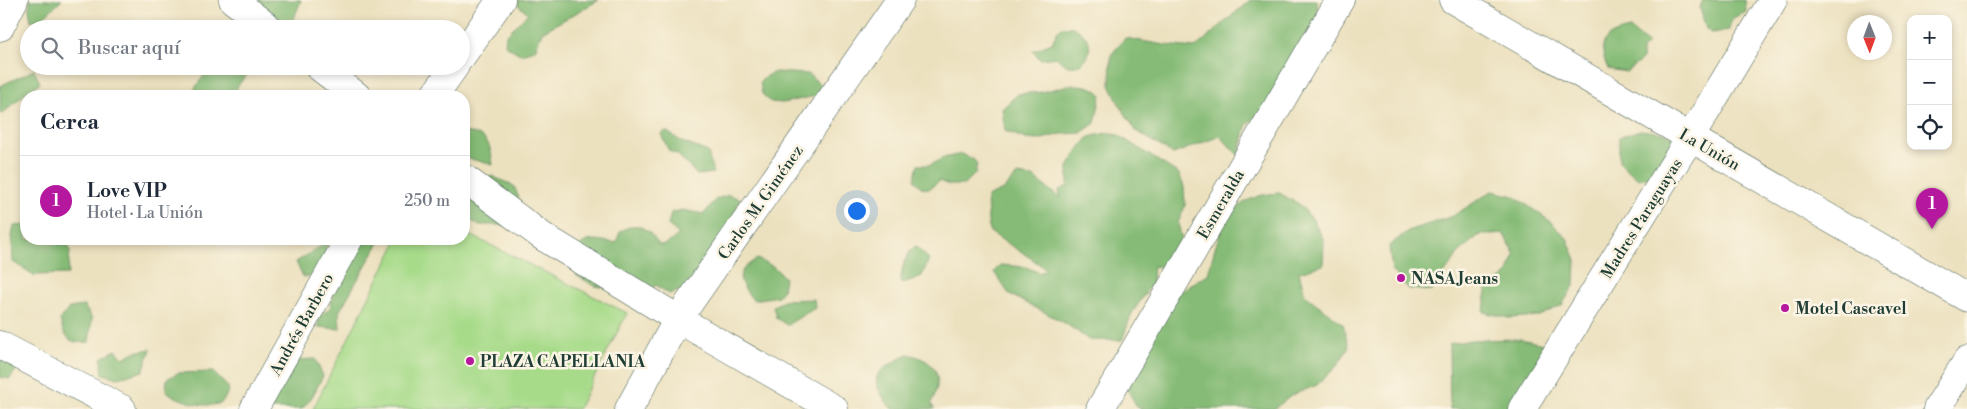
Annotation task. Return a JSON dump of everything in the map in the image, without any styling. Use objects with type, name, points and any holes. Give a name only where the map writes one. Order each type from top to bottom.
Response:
[{"type":"street","points":[[0,27],[14,0]]},
{"type":"street","points":[[233,0],[259,20]]},
{"type":"street","points":[[470,44],[501,0]]},
{"type":"street","name":"Carlos M. Giménez","points":[[629,409],[678,319],[900,0]]},
{"type":"street","name":"Esmeralda","points":[[1100,409],[1340,0]]},
{"type":"street","name":"La Unión","points":[[1453,0],[1967,298]]},
{"type":"street","name":"Madres Paraguayas","points":[[1522,409],[1773,0]]},
{"type":"street","points":[[330,75],[349,90]]},
{"type":"street","points":[[438,90],[449,75]]},
{"type":"street","points":[[470,182],[542,236],[678,319],[834,409]]},
{"type":"street","name":"Andrés Barbero","points":[[254,409],[345,245]]},
{"type":"street","points":[[0,344],[122,409]]},
{"type":"street","points":[[1937,409],[1967,361]]},
{"type":"green space","points":[[30,0],[62,0],[41,19],[31,20]]},
{"type":"green space","points":[[258,0],[301,0],[293,20],[272,20],[257,2]]},
{"type":"green space","points":[[518,0],[599,0],[542,32],[535,50],[520,54],[505,45],[506,35],[528,13],[518,5]]},
{"type":"green space","points":[[1250,0],[1317,0],[1318,18],[1286,88],[1246,126],[1239,156],[1220,136],[1173,154],[1136,131],[1110,85],[1111,55],[1125,38],[1195,48]]},
{"type":"green space","points":[[1703,0],[1745,0],[1746,12],[1733,19],[1729,30],[1711,33],[1706,29],[1700,8]]},
{"type":"green space","points":[[1063,27],[1073,27],[1088,40],[1090,50],[1086,59],[1079,65],[1067,65],[1056,57],[1040,59],[1033,51],[1052,43],[1058,30]]},
{"type":"green space","points":[[1630,29],[1648,44],[1642,50],[1642,60],[1626,72],[1608,69],[1603,52],[1605,41],[1614,34]]},
{"type":"green space","points":[[775,72],[808,74],[825,88],[820,95],[783,103],[771,102],[762,94],[760,82],[766,76]]},
{"type":"green space","points":[[23,75],[36,75],[40,83],[30,90],[20,90],[20,98],[2,114],[0,113],[0,86]]},
{"type":"green space","points":[[204,75],[247,75],[236,90],[195,90]]},
{"type":"green space","points":[[1069,85],[1090,87],[1101,94],[1095,123],[1081,133],[1061,134],[1038,140],[1026,139],[1005,131],[1002,109],[1018,94],[1042,92]]},
{"type":"green space","points":[[1640,130],[1664,133],[1686,141],[1661,176],[1638,179],[1619,162],[1619,137]]},
{"type":"green space","points":[[666,131],[682,142],[708,152],[713,173],[697,175],[678,155],[669,151],[661,134]]},
{"type":"green space","points":[[470,133],[483,138],[489,145],[493,165],[470,159]]},
{"type":"green space","points":[[1106,133],[1118,135],[1179,174],[1184,187],[1185,206],[1178,223],[1182,240],[1180,252],[1160,267],[1153,266],[1152,283],[1132,313],[1122,340],[1089,340],[1065,323],[1009,294],[994,272],[1000,265],[1026,267],[1040,273],[1046,269],[990,232],[987,197],[1003,190],[1017,175],[1033,177],[1060,198],[1059,190],[1068,186],[1068,167],[1080,148],[1089,137]]},
{"type":"green space","points":[[962,154],[973,159],[977,164],[975,174],[964,185],[949,185],[939,181],[929,189],[921,187],[914,180],[918,165],[930,165],[943,158]]},
{"type":"green space","points":[[492,176],[514,186],[524,211],[507,225],[479,225],[470,220],[470,184]]},
{"type":"green space","points":[[1492,191],[1514,196],[1551,222],[1567,238],[1576,260],[1575,284],[1562,305],[1539,316],[1509,318],[1484,312],[1487,288],[1506,276],[1515,255],[1503,233],[1479,235],[1460,251],[1432,291],[1409,289],[1392,271],[1389,246],[1408,231],[1453,216]]},
{"type":"green space","points":[[1279,193],[1299,204],[1314,221],[1324,241],[1323,265],[1299,272],[1305,295],[1343,324],[1349,347],[1336,367],[1317,385],[1292,395],[1274,409],[1141,409],[1137,407],[1126,386],[1169,299],[1208,274],[1222,228],[1235,210],[1244,202],[1256,197]]},
{"type":"green space","points":[[729,195],[741,199],[715,254],[689,288],[669,294],[656,285],[645,295],[595,286],[577,276],[568,257],[585,242],[594,240],[616,243],[620,232],[632,226],[644,229],[659,245],[665,244],[679,234],[668,225],[671,213],[682,210],[704,214],[716,199]]},
{"type":"green space","points":[[14,226],[20,226],[20,245],[68,245],[70,251],[68,274],[34,275],[13,262],[12,235]]},
{"type":"green space","name":"PLAZA CAPELLANIA","points":[[470,235],[627,313],[578,409],[313,409],[395,245],[470,245]]},
{"type":"green space","points":[[323,245],[326,245],[329,260],[319,276],[303,277],[296,262]]},
{"type":"green space","points":[[361,245],[378,245],[339,312],[340,329],[318,327],[319,317],[330,308],[340,273]]},
{"type":"green space","points":[[915,246],[929,259],[922,276],[901,284],[904,264],[908,254]]},
{"type":"green space","points":[[757,259],[774,267],[785,278],[783,289],[778,296],[753,300],[744,288],[740,278],[741,273],[749,264]]},
{"type":"green space","points":[[814,299],[815,308],[787,325],[776,318],[773,306],[786,300]]},
{"type":"green space","points":[[84,306],[92,318],[89,342],[72,341],[66,336],[60,320],[69,308]]},
{"type":"green space","points":[[0,338],[18,367],[10,379],[0,377]]},
{"type":"green space","points":[[1521,339],[1543,344],[1548,367],[1511,409],[1450,409],[1449,344],[1472,340]]},
{"type":"green space","points":[[151,349],[143,371],[118,378],[103,374],[101,358],[116,350],[123,358],[135,352]]},
{"type":"green space","points":[[908,354],[926,361],[936,372],[937,386],[931,404],[935,409],[892,409],[878,389],[876,382],[881,371]]},
{"type":"green space","points":[[315,359],[323,376],[312,397],[302,409],[260,409],[297,360]]},
{"type":"green space","points":[[213,372],[229,388],[221,403],[207,405],[192,403],[171,395],[166,391],[167,379],[178,373]]},
{"type":"place","name":"Love VIP","points":[[1932,229]]},
{"type":"place","name":"NASA Jeans","points":[[1401,278]]},
{"type":"place","name":"Motel Cascavel","points":[[1785,308]]},
{"type":"place","name":"PLAZA CAPELLANIA","points":[[470,361]]}]
